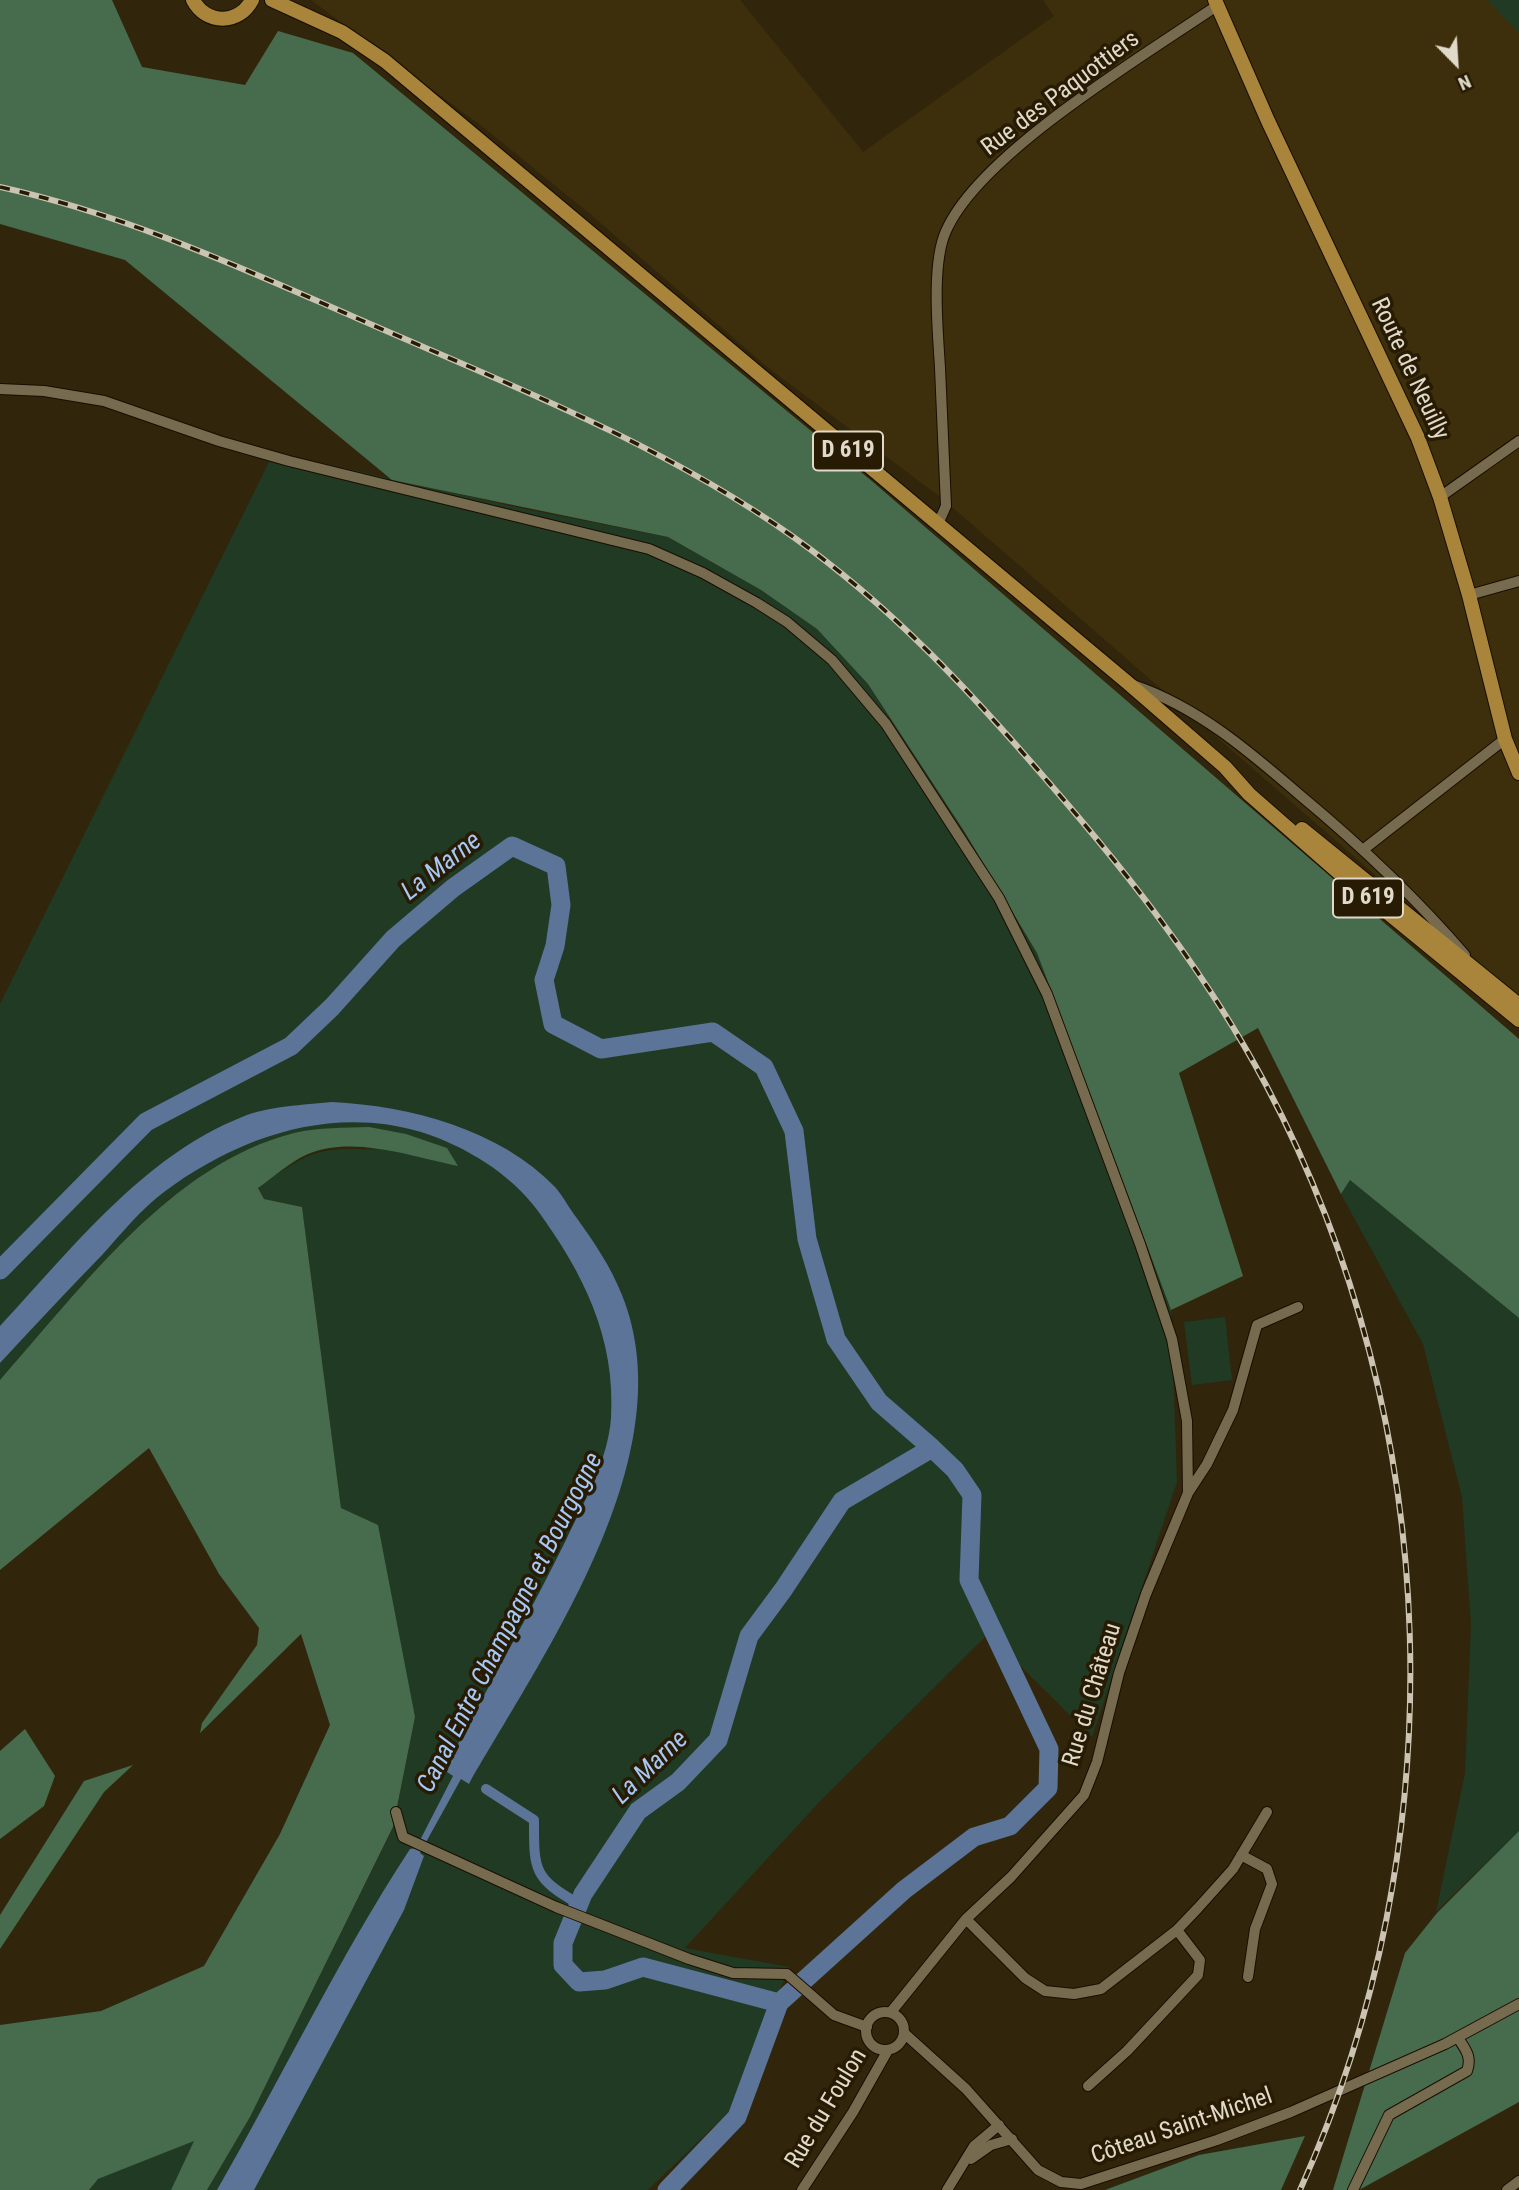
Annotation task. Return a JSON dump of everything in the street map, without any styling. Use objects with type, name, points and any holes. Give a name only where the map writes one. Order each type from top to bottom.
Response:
[{"type":"main road","points":[[193,0],[201,11],[218,19],[237,16],[253,0]]},
{"type":"main road","name":"D 619","points":[[272,0],[342,32],[385,61],[1225,766],[1519,1005]]},
{"type":"main road","name":"Route de Neuilly","points":[[1217,3],[1268,121],[1418,438],[1440,497],[1469,595],[1505,738],[1519,773]]},
{"type":"main road","name":"D 619","points":[[1225,766],[1249,794],[1338,872],[1519,1020]]},
{"type":"street","name":"Rue des Paquottiers","points":[[938,524],[946,506],[936,291],[945,232],[981,182],[1011,153],[1065,111],[1217,3]]},
{"type":"street","points":[[0,389],[44,391],[104,401],[219,441],[289,461],[649,549],[703,573],[757,603],[795,629],[832,660],[886,724],[999,898],[1034,962],[1140,1244],[1172,1339],[1186,1421],[1188,1493]]},
{"type":"street","points":[[1440,497],[1519,441]]},
{"type":"street","points":[[1469,595],[1519,581]]},
{"type":"street","points":[[1128,683],[1200,716],[1248,751],[1364,849],[1478,971]]},
{"type":"street","points":[[1364,849],[1505,738]]},
{"type":"street","name":"Rue du Château","points":[[891,2012],[966,1919],[1011,1877],[1084,1795],[1097,1762],[1119,1673],[1146,1594],[1188,1493],[1233,1410],[1257,1325],[1298,1307]]},
{"type":"street","points":[[396,1812],[403,1837],[433,1852],[556,1907],[689,1959],[733,1973],[787,1974],[834,2015],[867,2027]]},
{"type":"street","points":[[966,1919],[1025,1978],[1045,1991],[1074,1994],[1101,1989],[1177,1930],[1222,1883],[1267,1812]]},
{"type":"street","points":[[1241,1855],[1267,1869],[1272,1884],[1255,1930],[1248,1977]]},
{"type":"street","points":[[1087,2086],[1127,2051],[1198,1975],[1200,1959],[1177,1930]]},
{"type":"street","name":"Côteau Saint-Michel","points":[[904,2033],[946,2070],[1047,2176],[1061,2182],[1081,2183],[1217,2140],[1322,2099],[1458,2038],[1519,2004]]},
{"type":"street","points":[[891,2012],[903,2022],[904,2033],[899,2044],[888,2050],[871,2043],[867,2027],[878,2013],[891,2012]]},
{"type":"street","points":[[1353,2190],[1389,2115],[1467,2071],[1470,2062],[1468,2052],[1458,2038]]},
{"type":"street","name":"Rue du Foulon","points":[[802,2190],[853,2112],[888,2050]]},
{"type":"street","points":[[947,2190],[980,2139],[999,2125]]},
{"type":"street","points":[[964,2165],[991,2145],[1012,2139]]},
{"type":"street","points":[[1507,2190],[1519,2181]]},
{"type":"shaded area","points":[[311,0],[740,0],[863,152],[1054,16],[1043,0],[1519,0],[1519,1000],[944,500],[766,366],[590,214],[483,127]]},
{"type":"green space","points":[[0,0],[112,0],[142,67],[245,85],[278,31],[353,53],[873,482],[1519,1039],[1519,1318],[1350,1180],[1341,1194],[1258,1028],[1179,1073],[1243,1276],[1171,1310],[1037,953],[964,831],[868,684],[817,629],[761,590],[668,537],[392,480],[125,260],[0,224]]},
{"type":"green space","points":[[1488,0],[1519,0],[1519,33]]},
{"type":"green space","points":[[274,452],[525,509],[668,537],[761,590],[817,629],[868,684],[964,831],[1037,953],[1171,1310],[1177,1482],[1092,1737],[988,1634],[822,1799],[685,1948],[789,1967],[735,2106],[648,2190],[207,2190],[250,2117],[393,1828],[415,1717],[341,1508],[302,1207],[264,1199],[258,1187],[313,1154],[339,1149],[378,1150],[295,1133],[267,1142],[212,1170],[169,1199],[80,1290],[0,1380],[0,1004]]},
{"type":"green space","points":[[369,1127],[406,1134],[447,1148],[458,1166],[403,1153],[344,1147],[308,1154],[258,1188],[264,1199],[302,1207],[341,1508],[378,1525],[415,1717],[393,1827],[250,2117],[207,2190],[171,2190],[194,2141],[98,2179],[89,2190],[0,2190],[0,2025],[101,2011],[204,1966],[280,1834],[330,1725],[301,1634],[200,1733],[202,1723],[257,1645],[259,1628],[219,1574],[149,1448],[0,1570],[0,1380],[131,1234],[168,1201],[208,1172],[249,1149],[294,1133]]},
{"type":"green space","points":[[1350,1180],[1519,1318],[1519,1831],[1436,1912],[1465,1773],[1471,1624],[1462,1497],[1423,1344],[1341,1194]]},
{"type":"green space","points":[[1225,1317],[1232,1380],[1192,1385],[1184,1322]]},
{"type":"green space","points":[[25,1729],[55,1776],[44,1806],[0,1839],[0,1751]]},
{"type":"green space","points":[[133,1765],[104,1792],[0,1949],[0,1915],[84,1781]]},
{"type":"green space","points":[[1519,1831],[1519,2102],[1359,2190],[1333,2190],[1405,1953],[1437,1913]]},
{"type":"green space","points":[[1305,2136],[1281,2190],[1105,2190],[1199,2155]]},
{"type":"green space","points":[[195,2140],[171,2190],[89,2190],[98,2179]]},
{"type":"water","points":[[332,1102],[392,1109],[452,1124],[508,1150],[533,1167],[555,1187],[602,1255],[622,1295],[637,1356],[636,1420],[622,1485],[598,1549],[568,1613],[469,1784],[461,1779],[420,1853],[424,1856],[404,1910],[254,2190],[217,2190],[334,1975],[410,1849],[416,1848],[453,1776],[447,1772],[458,1744],[540,1591],[594,1481],[605,1449],[611,1418],[608,1361],[593,1308],[569,1258],[538,1211],[527,1197],[486,1162],[438,1138],[387,1125],[353,1122],[286,1131],[223,1156],[193,1173],[164,1192],[140,1214],[0,1363],[0,1326],[82,1237],[140,1180],[206,1134],[242,1117],[275,1108]]},
{"type":"waterway","name":"La Marne","points":[[0,1270],[146,1122],[291,1046],[332,1007],[393,939],[453,888],[512,846],[556,866],[561,905],[555,946],[544,980],[553,1024],[601,1049],[713,1032],[764,1067],[794,1131],[807,1239],[836,1339],[879,1402],[932,1448],[842,1501],[749,1636],[718,1740],[678,1782],[638,1811],[583,1894],[563,1943],[563,1965],[579,1982],[605,1980],[643,1967],[779,2003],[737,2117],[667,2190]]},
{"type":"waterway","name":"La Marne","points":[[779,2003],[904,1890],[974,1837],[1010,1826],[1048,1788],[1049,1749],[969,1580],[972,1495],[955,1470],[932,1448]]},
{"type":"waterway","points":[[486,1789],[534,1820],[536,1862],[539,1871],[553,1887],[579,1904]]},
{"type":"railway","points":[[0,187],[93,212],[139,228],[273,282],[582,417],[690,472],[742,503],[792,536],[863,591],[960,684],[1080,819],[1139,891],[1194,966],[1266,1085],[1326,1216],[1369,1352],[1398,1492],[1410,1634],[1406,1777],[1387,1918],[1351,2056],[1300,2190]]},
{"type":"water label","name":"Canal Entre Champagne et Bourgogne","points":[[511,1623]]}]
